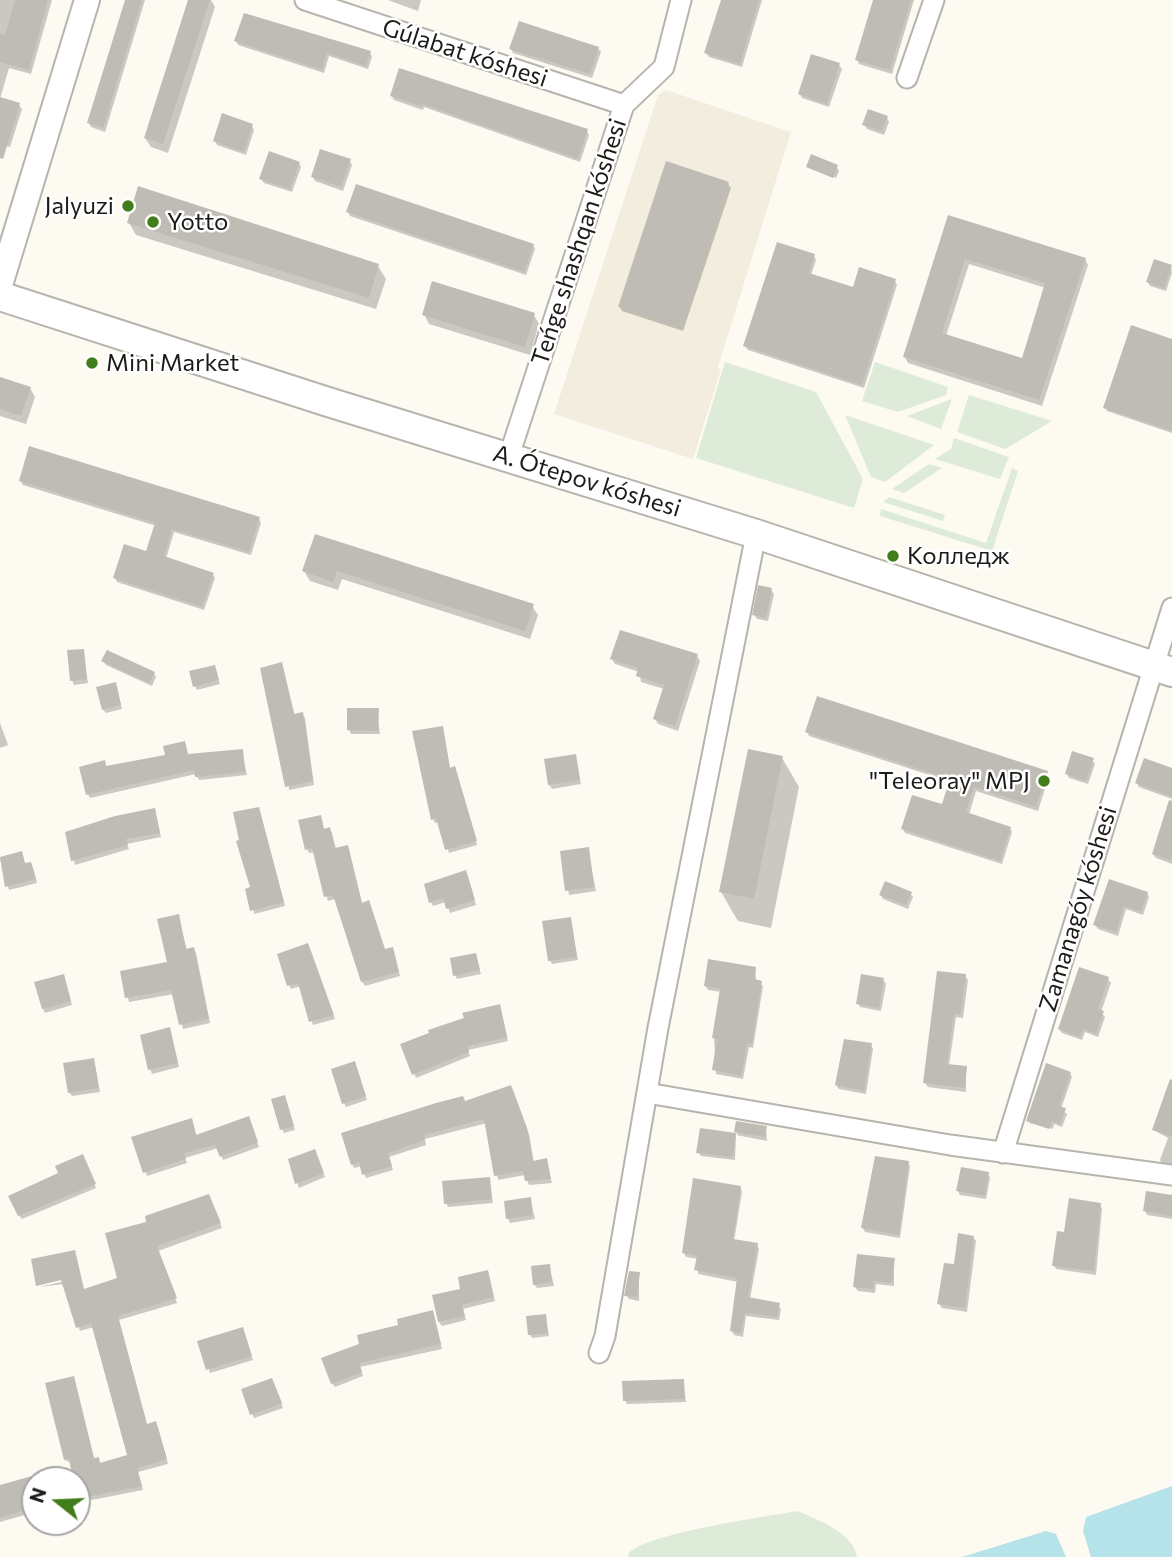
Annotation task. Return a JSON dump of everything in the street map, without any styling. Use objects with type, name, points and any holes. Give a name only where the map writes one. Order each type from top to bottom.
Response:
[{"type":"main road","name":"A. Ótepov kóshesi","points":[[0,296],[325,401],[756,534],[1162,669]]},
{"type":"street","points":[[0,285],[87,0]]},
{"type":"street","name":"Gúlabat kóshesi","points":[[305,0],[624,105]]},
{"type":"street","name":"Teńge shashqan kóshesi","points":[[509,456],[624,105],[664,67],[681,0]]},
{"type":"street","points":[[907,78],[934,0]]},
{"type":"street","points":[[599,1353],[605,1336],[646,1093],[756,534]]},
{"type":"street","name":"Zamanagóy kóshesi","points":[[1003,1153],[1162,669],[1172,608]]},
{"type":"street","points":[[646,1093],[1003,1153],[1172,1175]]},
{"type":"shaded area","points":[[666,90],[791,132],[718,367],[721,369],[693,459],[554,414],[658,95]]},
{"type":"green space","points":[[725,362],[816,392],[863,479],[854,508],[696,458]]},
{"type":"green space","points":[[875,362],[948,387],[946,395],[898,412],[862,401]]},
{"type":"green space","points":[[969,395],[1052,421],[1005,449],[957,432]]},
{"type":"green space","points":[[952,399],[941,429],[907,416]]},
{"type":"green space","points":[[845,415],[934,445],[885,482],[871,477]]},
{"type":"green space","points":[[954,438],[1009,457],[1000,479],[935,459],[951,449]]},
{"type":"green space","points":[[929,464],[942,468],[904,493],[892,489]]},
{"type":"green space","points":[[1012,468],[1018,471],[992,551],[880,516],[881,509],[986,543]]},
{"type":"green space","points":[[889,497],[945,515],[943,521],[883,502]]},
{"type":"green space","points":[[798,1511],[842,1534],[854,1548],[857,1557],[629,1557],[628,1554],[638,1547],[680,1533]]},
{"type":"water","points":[[1172,1486],[1172,1557],[1091,1557],[1083,1531],[1086,1517]]},
{"type":"water","points":[[1046,1531],[1056,1534],[1066,1557],[962,1557]]},
{"type":"building","points":[[15,0],[48,0],[29,70],[0,62],[0,34],[5,35]]},
{"type":"building","points":[[125,0],[142,0],[103,128],[87,123]]},
{"type":"building","points":[[188,0],[210,0],[163,144],[144,138]]},
{"type":"building","points":[[721,0],[759,0],[740,64],[704,53]]},
{"type":"building","points":[[873,0],[911,0],[890,70],[855,60]]},
{"type":"building","points":[[244,13],[371,51],[366,66],[327,53],[322,70],[234,41]]},
{"type":"building","points":[[519,21],[599,47],[590,74],[509,49]]},
{"type":"building","points":[[811,54],[840,63],[827,104],[798,94]]},
{"type":"building","points":[[399,68],[588,129],[578,159],[422,104],[421,106],[390,96]]},
{"type":"building","points":[[0,97],[20,103],[3,159],[0,158]]},
{"type":"building","points":[[868,109],[888,116],[882,131],[862,125]]},
{"type":"building","points":[[222,113],[253,124],[244,152],[213,141]]},
{"type":"building","points":[[320,149],[351,159],[341,187],[311,177]]},
{"type":"building","points":[[269,151],[300,162],[290,189],[259,179]]},
{"type":"building","points":[[811,154],[838,165],[833,178],[806,167]]},
{"type":"building","points":[[666,161],[729,182],[681,328],[618,307]]},
{"type":"building","points":[[356,184],[534,244],[524,272],[346,212]]},
{"type":"building","points":[[138,186],[379,264],[369,298],[127,223]]},
{"type":"building","points":[[948,215],[1086,258],[1039,400],[903,357]],"holes":[[[965,259],[1045,283],[1022,358],[942,333]]]},
{"type":"building","points":[[777,242],[815,254],[809,273],[853,287],[859,267],[896,279],[862,385],[743,346]]},
{"type":"building","points":[[1154,259],[1172,265],[1164,288],[1146,282]]},
{"type":"building","points":[[432,281],[535,313],[525,347],[422,315]]},
{"type":"building","points":[[1131,325],[1172,339],[1172,431],[1103,408]]},
{"type":"building","points":[[0,377],[31,387],[21,416],[0,409]]},
{"type":"building","points":[[29,446],[260,517],[249,552],[172,529],[164,556],[214,573],[202,607],[113,578],[124,544],[146,551],[155,523],[19,481]]},
{"type":"building","points":[[315,534],[534,604],[525,631],[337,571],[333,582],[302,571]]},
{"type":"building","points":[[758,585],[772,588],[766,618],[752,615]]},
{"type":"building","points":[[620,630],[698,654],[675,726],[653,719],[664,685],[636,676],[638,668],[610,659]]},
{"type":"building","points":[[84,649],[87,679],[70,681],[67,650]]},
{"type":"building","points":[[107,650],[155,672],[149,683],[101,661]]},
{"type":"building","points":[[282,662],[294,714],[303,712],[313,781],[285,787],[260,668]]},
{"type":"building","points":[[215,665],[219,680],[193,687],[189,671]]},
{"type":"building","points":[[116,682],[121,705],[102,710],[96,687]]},
{"type":"building","points":[[817,696],[1048,771],[1036,807],[974,787],[966,812],[1011,827],[1000,861],[901,829],[912,795],[942,804],[950,779],[805,732]]},
{"type":"building","points":[[347,708],[379,708],[378,731],[347,730]]},
{"type":"building","points":[[443,726],[450,768],[455,766],[477,841],[445,850],[436,818],[431,820],[412,731]]},
{"type":"building","points":[[185,741],[188,754],[243,749],[245,772],[195,777],[194,770],[86,795],[79,767],[105,760],[106,766],[165,755],[163,746]]},
{"type":"building","points":[[748,749],[783,756],[754,899],[719,892]]},
{"type":"building","points":[[1072,751],[1094,758],[1086,781],[1065,774]]},
{"type":"building","points":[[576,754],[580,780],[548,785],[544,759]]},
{"type":"building","points":[[1144,758],[1172,768],[1172,797],[1135,783]]},
{"type":"building","points":[[1169,800],[1172,801],[1172,861],[1152,854]]},
{"type":"building","points":[[259,807],[284,902],[250,911],[245,889],[250,887],[236,841],[239,840],[233,812]]},
{"type":"building","points":[[155,808],[160,833],[126,839],[128,845],[71,861],[65,832],[115,816]]},
{"type":"building","points":[[321,815],[324,829],[330,827],[335,848],[348,845],[362,903],[369,900],[385,949],[393,947],[399,972],[361,982],[333,895],[324,897],[312,848],[305,850],[298,820]]},
{"type":"building","points":[[589,847],[594,887],[565,891],[560,851]]},
{"type":"building","points":[[22,851],[25,863],[31,862],[36,879],[5,887],[0,857]]},
{"type":"building","points":[[466,870],[475,900],[446,909],[443,898],[429,903],[424,884]]},
{"type":"building","points":[[1109,879],[1148,892],[1141,912],[1124,906],[1116,932],[1093,925]]},
{"type":"building","points":[[885,881],[912,892],[906,905],[879,895]]},
{"type":"building","points":[[179,914],[186,949],[194,947],[209,1019],[179,1025],[171,990],[125,998],[120,971],[167,962],[157,919]]},
{"type":"building","points":[[571,917],[577,957],[548,961],[542,921]]},
{"type":"building","points":[[308,943],[334,1015],[309,1022],[298,983],[287,986],[277,954]]},
{"type":"building","points":[[476,953],[480,970],[453,976],[450,958]]},
{"type":"building","points":[[708,959],[756,967],[755,979],[762,981],[752,1044],[747,1043],[741,1076],[712,1070],[717,1039],[712,1038],[720,989],[704,986]]},
{"type":"building","points":[[1079,967],[1109,977],[1098,1009],[1104,1011],[1096,1034],[1083,1029],[1080,1037],[1058,1029]]},
{"type":"building","points":[[937,971],[966,974],[961,1014],[954,1014],[947,1064],[967,1066],[965,1088],[923,1083]]},
{"type":"building","points":[[64,974],[71,1001],[42,1009],[34,982]]},
{"type":"building","points":[[861,974],[884,978],[879,1008],[856,1004]]},
{"type":"building","points":[[500,1004],[507,1037],[468,1046],[469,1052],[412,1075],[400,1044],[429,1033],[428,1030],[464,1018],[462,1013]]},
{"type":"building","points":[[170,1027],[178,1063],[148,1070],[140,1035]]},
{"type":"building","points":[[844,1039],[872,1043],[864,1091],[835,1085]]},
{"type":"building","points":[[94,1058],[99,1088],[68,1093],[63,1063]]},
{"type":"building","points":[[355,1061],[366,1096],[342,1104],[331,1069]]},
{"type":"building","points":[[1046,1063],[1071,1072],[1059,1106],[1066,1108],[1060,1124],[1052,1121],[1049,1129],[1026,1121]]},
{"type":"building","points":[[1170,1079],[1172,1080],[1172,1137],[1152,1130]]},
{"type":"building","points":[[511,1085],[527,1128],[533,1161],[547,1158],[551,1179],[525,1181],[523,1171],[494,1176],[484,1119],[424,1135],[425,1140],[388,1153],[392,1166],[362,1175],[359,1162],[351,1165],[341,1133],[436,1103],[463,1096],[465,1101]]},
{"type":"building","points":[[285,1095],[294,1126],[280,1130],[271,1099]]},
{"type":"building","points":[[249,1116],[258,1142],[220,1157],[215,1145],[184,1153],[186,1159],[143,1173],[131,1137],[192,1118],[196,1135]]},
{"type":"building","points":[[736,1121],[767,1126],[765,1137],[734,1132]]},
{"type":"building","points":[[700,1128],[736,1133],[733,1157],[696,1153]]},
{"type":"building","points":[[315,1149],[324,1173],[295,1184],[288,1159]]},
{"type":"building","points":[[83,1154],[96,1184],[18,1216],[8,1196],[58,1173],[55,1166]]},
{"type":"building","points":[[875,1156],[909,1161],[899,1235],[861,1228]]},
{"type":"building","points":[[961,1167],[989,1172],[985,1196],[956,1191]]},
{"type":"building","points":[[490,1177],[492,1199],[444,1204],[442,1181]]},
{"type":"building","points":[[693,1178],[741,1186],[733,1239],[758,1243],[748,1297],[780,1303],[777,1317],[745,1313],[741,1333],[730,1331],[737,1278],[694,1270],[697,1256],[682,1253]]},
{"type":"building","points":[[1146,1191],[1172,1195],[1172,1216],[1143,1211]]},
{"type":"building","points":[[209,1194],[221,1223],[157,1246],[177,1298],[118,1316],[147,1424],[156,1421],[167,1459],[137,1468],[142,1486],[91,1496],[91,1466],[70,1466],[69,1459],[64,1460],[45,1383],[74,1376],[94,1458],[99,1457],[100,1463],[127,1455],[91,1323],[76,1328],[61,1280],[36,1286],[31,1259],[75,1250],[84,1289],[117,1278],[105,1233],[146,1222],[145,1216]]},
{"type":"building","points":[[531,1197],[533,1215],[506,1219],[504,1201]]},
{"type":"building","points":[[1069,1198],[1101,1203],[1094,1271],[1052,1266],[1057,1231],[1064,1232]]},
{"type":"building","points":[[958,1233],[974,1236],[965,1308],[937,1304],[944,1263],[954,1264]]},
{"type":"building","points":[[857,1254],[895,1258],[892,1283],[874,1281],[873,1289],[853,1287]]},
{"type":"building","points":[[550,1264],[552,1282],[533,1285],[531,1266]]},
{"type":"building","points":[[488,1270],[494,1297],[462,1305],[465,1316],[438,1322],[432,1295],[460,1289],[458,1277]]},
{"type":"building","points":[[629,1271],[640,1272],[637,1297],[624,1296]]},
{"type":"building","points":[[433,1310],[441,1344],[359,1363],[362,1372],[331,1384],[321,1358],[359,1344],[357,1335],[398,1325],[397,1319]]},
{"type":"building","points":[[546,1314],[548,1333],[528,1335],[526,1316]]},
{"type":"building","points":[[243,1327],[252,1356],[206,1370],[197,1341]]},
{"type":"building","points":[[272,1378],[282,1403],[250,1415],[241,1389]]},
{"type":"building","points":[[684,1379],[685,1399],[623,1401],[622,1381]]},
{"type":"building","points":[[21,1479],[21,1511],[0,1518],[0,1485]]},
{"type":"place","name":"Jalyuzi","points":[[128,206]]},
{"type":"place","name":"Yotto","points":[[153,222]]},
{"type":"place","name":"Mini Market","points":[[92,363]]},
{"type":"place","name":"Колледж","points":[[893,556]]},
{"type":"place","name":"\"Teleoray\" MPJ","points":[[1044,781]]}]
